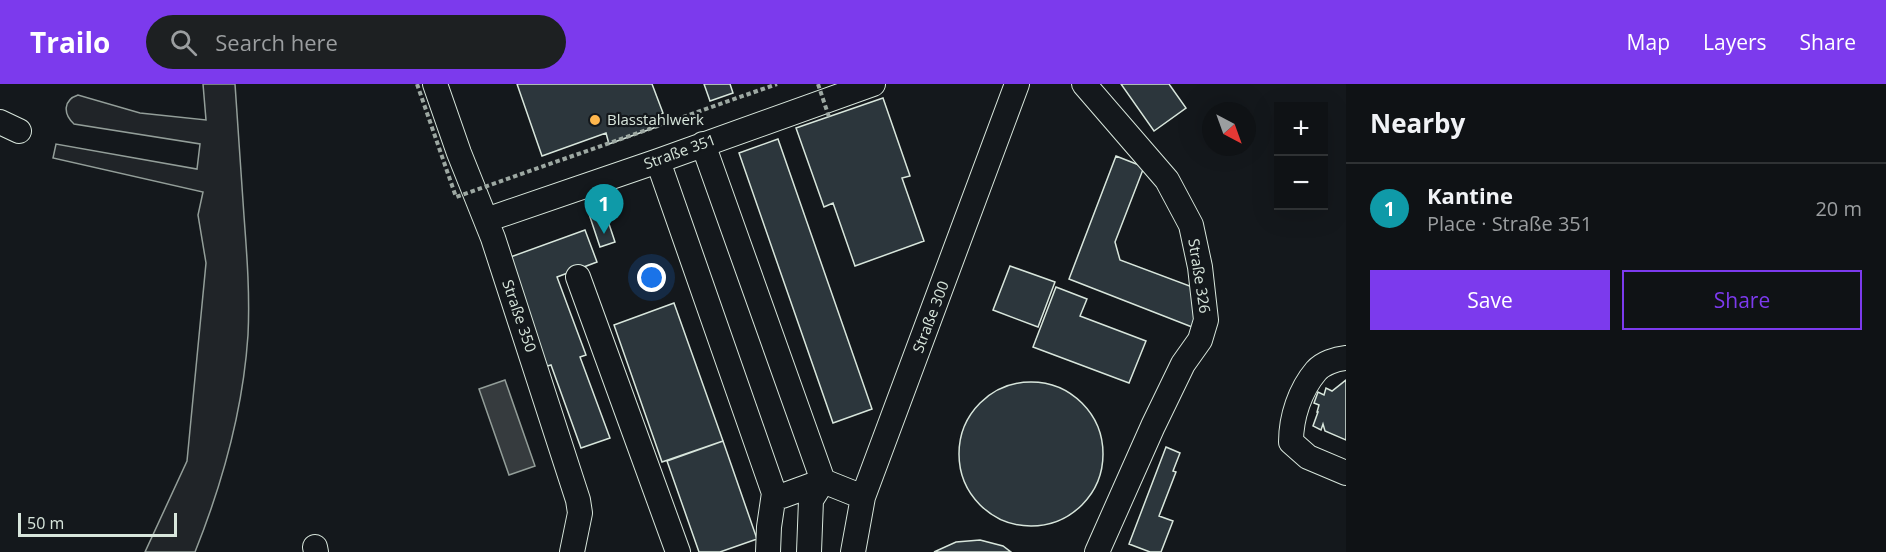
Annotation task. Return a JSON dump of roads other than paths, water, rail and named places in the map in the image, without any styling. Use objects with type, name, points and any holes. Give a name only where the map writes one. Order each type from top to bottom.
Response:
[{"type":"street","name":"Straße 350","points":[[435,84],[486,220],[578,500],[580,513],[572,552]]},
{"type":"street","name":"Straße 351","points":[[486,220],[873,84]]},
{"type":"street","name":"Straße 300","points":[[853,552],[863,497],[1017,84]]},
{"type":"street","name":"Straße 326","points":[[1084,84],[1167,180],[1191,225],[1200,267],[1206,320],[1200,340],[1183,364],[1097,552]]},
{"type":"street","points":[[703,144],[824,481]]},
{"type":"street","points":[[658,161],[774,493],[768,552]]},
{"type":"street","points":[[578,277],[678,552]]},
{"type":"street","points":[[1346,358],[1336,359],[1317,369],[1306,386],[1292,425],[1292,442],[1308,457],[1346,473]]},
{"type":"street","points":[[808,552],[811,500],[824,481]]},
{"type":"street","points":[[774,493],[782,496],[824,481],[863,497]]},
{"type":"place","name":"Blasstahlwerk","points":[[595,120]]},
{"type":"place","name":"Kantine","points":[[604,234]]}]
